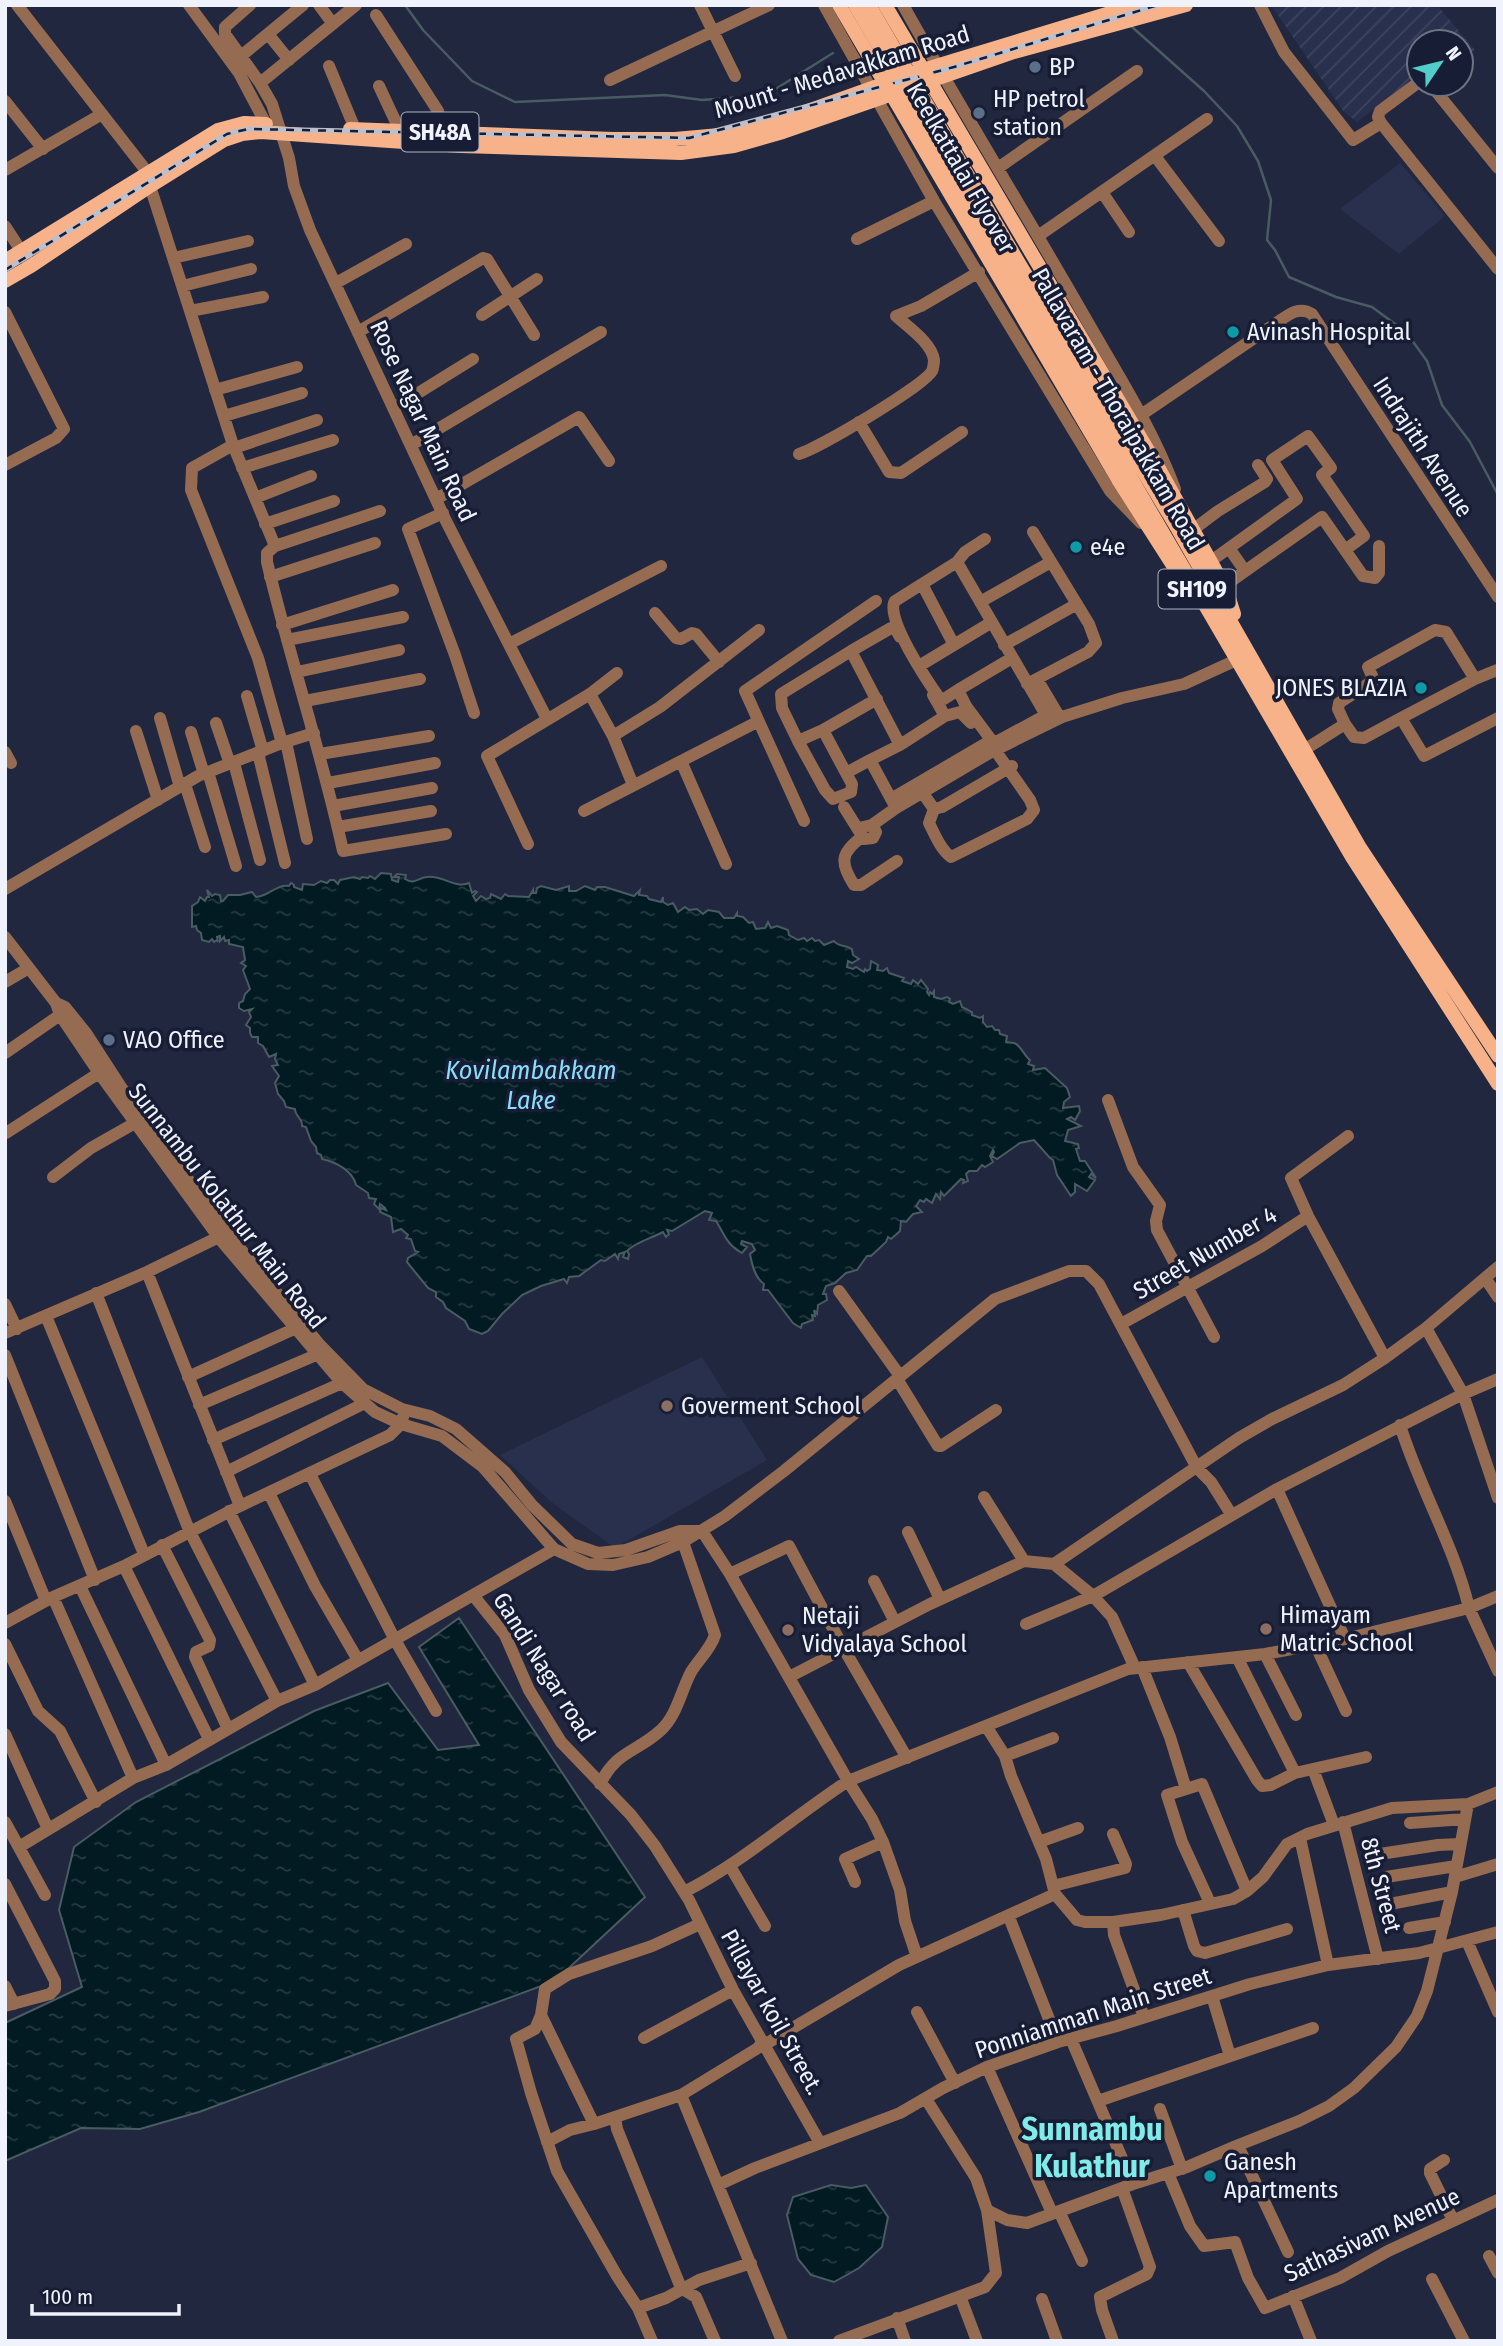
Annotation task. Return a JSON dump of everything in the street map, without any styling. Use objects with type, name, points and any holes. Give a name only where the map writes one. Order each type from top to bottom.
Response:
[{"type":"main road","name":"Keelkattalai Flyover","points":[[839,5],[1119,481],[1180,577],[1224,636]]},
{"type":"main road","name":"Pallavaram - Thoraipakkam Road","points":[[855,5],[906,82],[1359,846],[1453,992],[1498,1056]]},
{"type":"main road","name":"Pallavaram - Thoraipakkam Road","points":[[869,5],[906,82],[1224,636],[1244,651],[1352,857],[1498,1084]]},
{"type":"main road","name":"Keelkattalai Flyover","points":[[885,5],[1194,529],[1224,586],[1244,651]]},
{"type":"main road","name":"SH48A","points":[[5,261],[149,179],[231,137],[275,127],[461,146],[681,153],[734,146],[783,132],[906,82],[1014,52],[1141,11],[1186,5]]},
{"type":"main road","name":"Mount - Medavakkam Road","points":[[275,127],[676,139],[731,134],[873,94]]},
{"type":"main road","name":"SH48A","points":[[5,281],[31,266],[149,179]]},
{"type":"street","points":[[17,5],[149,179],[233,446],[275,546]]},
{"type":"street","points":[[189,5],[275,127]]},
{"type":"street","points":[[250,5],[229,22],[224,31],[272,104],[275,127]]},
{"type":"street","points":[[240,56],[303,5]]},
{"type":"street","points":[[319,5],[333,24]]},
{"type":"street","points":[[260,83],[356,5]]},
{"type":"street","points":[[700,5],[735,76]]},
{"type":"street","points":[[610,80],[769,5]]},
{"type":"street","points":[[824,5],[934,201],[1110,491],[1155,537]]},
{"type":"street","points":[[903,5],[1161,450],[1184,512]]},
{"type":"street","points":[[1260,5],[1284,52],[1353,140],[1381,122]]},
{"type":"street","points":[[376,15],[438,111],[442,132]]},
{"type":"street","points":[[268,34],[289,60]]},
{"type":"street","points":[[329,66],[355,129]]},
{"type":"street","points":[[998,168],[1137,71]]},
{"type":"street","points":[[379,86],[400,131]]},
{"type":"street","points":[[1405,92],[1380,111],[1378,117],[1498,269]]},
{"type":"street","points":[[1441,98],[1498,168]]},
{"type":"street","points":[[5,101],[43,149]]},
{"type":"street","points":[[5,170],[102,114]]},
{"type":"street","points":[[1038,236],[1207,119]]},
{"type":"street","name":"Rose Nagar Main Road","points":[[275,127],[289,158],[298,197],[358,332],[436,499],[547,719]]},
{"type":"street","points":[[1155,156],[1219,241]]},
{"type":"street","points":[[1102,192],[1129,232]]},
{"type":"street","points":[[857,239],[934,201]]},
{"type":"street","points":[[5,226],[31,266]]},
{"type":"street","points":[[173,258],[248,242]]},
{"type":"street","points":[[336,283],[406,244]]},
{"type":"street","points":[[358,332],[482,258],[487,259],[534,335]]},
{"type":"street","points":[[182,286],[251,268]]},
{"type":"street","points":[[799,454],[859,422],[918,385],[933,370],[934,359],[926,344],[896,316],[921,306],[979,272]]},
{"type":"street","points":[[482,315],[537,279]]},
{"type":"street","points":[[190,311],[263,297]]},
{"type":"street","name":"Indrajith Avenue","points":[[1141,415],[1287,317],[1298,310],[1305,310],[1311,314],[1498,597]]},
{"type":"street","points":[[5,312],[64,429],[56,438],[5,465]]},
{"type":"street","points":[[411,445],[601,332]]},
{"type":"street","points":[[394,408],[474,359]]},
{"type":"street","points":[[215,390],[297,367]]},
{"type":"street","points":[[224,416],[302,393]]},
{"type":"street","points":[[436,499],[579,417],[609,461]]},
{"type":"street","points":[[307,839],[284,743],[258,658],[191,491],[192,468],[233,446],[317,420]]},
{"type":"street","points":[[859,422],[889,472],[895,473],[901,472],[962,432]]},
{"type":"street","points":[[1211,561],[1297,499],[1272,460],[1308,436],[1331,468],[1322,475],[1364,536],[1345,550]]},
{"type":"street","points":[[242,468],[332,440]]},
{"type":"street","points":[[1194,529],[1265,482],[1267,479],[1258,465]]},
{"type":"street","points":[[255,498],[311,476]]},
{"type":"street","points":[[265,524],[334,501]]},
{"type":"street","points":[[1224,586],[1341,503]]},
{"type":"street","points":[[380,511],[275,546],[267,554],[270,577],[328,783],[343,851],[446,834]]},
{"type":"street","points":[[443,513],[408,529],[474,713]]},
{"type":"street","points":[[1322,517],[1363,576],[1375,578],[1379,573],[1379,546]]},
{"type":"street","points":[[1032,532],[1089,624],[1096,643],[1088,652],[1032,682]]},
{"type":"street","points":[[985,540],[965,552],[957,562],[895,601],[892,608],[898,629],[940,699],[1012,658]]},
{"type":"street","points":[[270,577],[374,543]]},
{"type":"street","points":[[1229,548],[1245,571]]},
{"type":"street","points":[[957,562],[1004,645],[1032,682],[1052,719]]},
{"type":"street","points":[[980,602],[1051,562]]},
{"type":"street","points":[[509,643],[661,566]]},
{"type":"street","points":[[922,584],[954,645]]},
{"type":"street","points":[[282,625],[393,590]]},
{"type":"street","points":[[804,821],[745,691],[876,601]]},
{"type":"street","points":[[1004,645],[1077,604]]},
{"type":"street","points":[[655,613],[676,638],[696,634],[719,662]]},
{"type":"street","points":[[287,640],[402,617]]},
{"type":"street","points":[[919,666],[992,622]]},
{"type":"street","points":[[822,730],[852,783],[851,792],[833,799],[825,790],[798,741],[782,708],[781,694],[893,628],[945,716]]},
{"type":"street","points":[[613,736],[660,707],[759,630]]},
{"type":"street","points":[[1475,679],[1446,632],[1435,630],[1368,667],[1374,680],[1339,703],[1338,709],[1354,737],[1364,738],[1475,679],[1497,670],[1498,672]]},
{"type":"street","points":[[296,672],[399,650]]},
{"type":"street","points":[[851,651],[900,745]]},
{"type":"street","points":[[958,691],[992,741],[998,741],[1052,719],[1122,698],[1184,684],[1244,651]]},
{"type":"street","points":[[527,844],[487,756],[590,694],[617,673]]},
{"type":"street","points":[[305,701],[420,679]]},
{"type":"street","points":[[590,694],[613,736],[634,785]]},
{"type":"street","points":[[247,696],[285,863]]},
{"type":"street","points":[[798,741],[877,699]]},
{"type":"street","points":[[846,773],[900,745],[945,716],[960,712],[1009,767],[1034,810],[1027,819],[951,857],[929,823],[934,809]]},
{"type":"street","points":[[160,718],[205,847]]},
{"type":"street","points":[[1401,718],[1424,756],[1498,718]]},
{"type":"street","points":[[897,861],[861,885],[854,885],[843,868],[849,848],[893,804],[991,749],[1052,719]]},
{"type":"street","points":[[584,811],[757,722]]},
{"type":"street","points":[[216,723],[232,763],[260,860]]},
{"type":"street","points":[[1304,750],[1345,724]]},
{"type":"street","points":[[136,731],[158,800]]},
{"type":"street","points":[[191,732],[236,866]]},
{"type":"street","points":[[5,889],[182,785],[206,773],[314,733]]},
{"type":"street","points":[[320,754],[429,736]]},
{"type":"street","points":[[893,804],[922,792],[991,749]]},
{"type":"street","points":[[870,760],[893,804]]},
{"type":"street","points":[[681,761],[726,864]]},
{"type":"street","points":[[328,783],[435,763]]},
{"type":"street","points":[[934,809],[942,807],[1009,767]]},
{"type":"street","points":[[333,806],[432,788]]},
{"type":"street","points":[[922,792],[934,809]]},
{"type":"street","points":[[844,807],[865,831]]},
{"type":"street","points":[[338,827],[431,811]]},
{"type":"street","name":"Sunnambu Kolathur Main Road","points":[[5,937],[55,1003],[60,1016],[135,1123],[169,1162]]},
{"type":"street","points":[[5,982],[29,968]]},
{"type":"street","name":"Sunnambu Kolathur Main Road","points":[[55,1003],[65,1007],[86,1032],[169,1162],[294,1329],[342,1383],[375,1412],[401,1424],[442,1436],[483,1467],[554,1549],[588,1564],[613,1565],[648,1557],[702,1531]]},
{"type":"street","points":[[5,1053],[60,1016]]},
{"type":"street","points":[[6,1133],[99,1073]]},
{"type":"street","points":[[1108,1100],[1133,1167],[1160,1205],[1157,1230],[1214,1337]]},
{"type":"street","points":[[53,1177],[91,1148],[135,1123]]},
{"type":"street","points":[[1348,1136],[1291,1178],[1308,1216],[1385,1358]]},
{"type":"street","name":"Street Number 4","points":[[1121,1324],[1262,1246],[1308,1216]]},
{"type":"street","points":[[5,1304],[11,1331],[147,1272],[223,1235]]},
{"type":"street","name":"Sunnambu Kolathur Main Road","points":[[223,1235],[363,1390],[405,1410],[430,1416],[456,1429],[484,1452],[572,1544],[598,1553],[626,1550],[680,1531],[702,1531]]},
{"type":"street","points":[[1054,1564],[1238,1438],[1343,1385],[1385,1358],[1426,1328],[1498,1267]]},
{"type":"street","points":[[917,1957],[905,1921],[900,1890],[872,1819],[730,1574],[702,1531],[784,1471],[995,1299],[1069,1271],[1086,1271],[1099,1284],[1168,1418],[1197,1468],[1210,1482],[1231,1514]]},
{"type":"street","points":[[147,1272],[226,1472],[234,1508],[314,1685]]},
{"type":"street","points":[[1485,1278],[1498,1297]]},
{"type":"street","points":[[839,1291],[899,1378],[938,1446],[996,1410]]},
{"type":"street","points":[[96,1293],[189,1530],[277,1701]]},
{"type":"street","points":[[46,1316],[144,1554]]},
{"type":"street","points":[[1426,1328],[1463,1394],[1498,1498]]},
{"type":"street","points":[[188,1377],[294,1329]]},
{"type":"street","points":[[5,1355],[95,1580]]},
{"type":"street","points":[[199,1405],[316,1355]]},
{"type":"street","points":[[1026,1624],[1093,1596],[1277,1489],[1463,1394],[1498,1379]]},
{"type":"street","points":[[213,1440],[342,1383]]},
{"type":"street","points":[[226,1472],[365,1403]]},
{"type":"street","points":[[6,1622],[49,1599],[124,1566],[234,1508],[390,1435],[401,1424],[405,1410]]},
{"type":"street","points":[[1400,1426],[1410,1458],[1452,1555],[1469,1608],[1498,1671]]},
{"type":"street","points":[[310,1474],[395,1640],[436,1711]]},
{"type":"street","points":[[1277,1489],[1345,1639]]},
{"type":"street","points":[[269,1493],[315,1586],[358,1660]]},
{"type":"street","points":[[984,1497],[1024,1561]]},
{"type":"street","points":[[5,1501],[133,1778]]},
{"type":"street","points":[[908,1532],[940,1599]]},
{"type":"street","points":[[600,1784],[614,1761],[660,1731],[670,1719],[690,1674],[711,1647],[715,1636],[683,1542]]},
{"type":"street","points":[[162,1545],[209,1640],[209,1646],[196,1652],[195,1657],[228,1729]]},
{"type":"street","points":[[730,1574],[789,1546],[907,1758]]},
{"type":"street","name":"Gandi Nagar road","points":[[554,1549],[473,1595],[505,1635],[529,1690],[561,1742],[631,1815],[655,1846],[687,1896]]},
{"type":"street","points":[[789,1677],[940,1599],[1024,1561],[1054,1564],[1093,1596],[1112,1617],[1170,1737],[1186,1789]]},
{"type":"street","points":[[124,1566],[209,1739]]},
{"type":"street","points":[[874,1581],[895,1622]]},
{"type":"street","points":[[80,1586],[166,1765]]},
{"type":"street","points":[[19,1847],[133,1778],[166,1765],[277,1701],[314,1685],[473,1595]]},
{"type":"street","points":[[687,1896],[820,1798],[848,1781],[1128,1669],[1265,1654],[1345,1639],[1469,1608],[1498,1596]]},
{"type":"street","points":[[5,1644],[38,1711],[60,1731],[96,1802]]},
{"type":"street","points":[[1315,1644],[1346,1711]]},
{"type":"street","points":[[1265,1654],[1296,1715]]},
{"type":"street","points":[[1237,1657],[1295,1773]]},
{"type":"street","points":[[1188,1662],[1262,1786],[1271,1785],[1295,1773],[1366,1757]]},
{"type":"street","points":[[986,1726],[1005,1756],[1039,1842],[1054,1890],[1077,1920],[1085,1922],[1113,1922],[1233,1899],[1263,1877],[1287,1844],[1300,1838],[1392,1808],[1468,1804],[1498,1792]]},
{"type":"street","points":[[5,1734],[48,1829]]},
{"type":"street","points":[[1005,1756],[1052,1738]]},
{"type":"street","name":"8th Street","points":[[1313,1769],[1338,1824],[1378,1959]]},
{"type":"street","points":[[1210,1903],[1182,1842],[1167,1794],[1202,1784],[1247,1891]]},
{"type":"street","points":[[987,2210],[1007,2220],[1027,2223],[1182,2169],[1299,2121],[1329,2106],[1354,2088],[1396,2047],[1417,2016],[1427,1991],[1445,1922],[1468,1804]]},
{"type":"street","points":[[1410,1823],[1465,1819]]},
{"type":"street","points":[[5,1822],[45,1895]]},
{"type":"street","points":[[1039,1842],[1077,1828]]},
{"type":"street","points":[[547,2142],[570,2130],[681,2095],[845,1995],[917,1957],[1009,1917],[1054,1890],[1125,1868],[1126,1864],[1113,1833]]},
{"type":"street","points":[[1300,1838],[1328,1965]]},
{"type":"street","points":[[855,1882],[845,1859],[883,1842]]},
{"type":"street","points":[[1380,1854],[1460,1844]]},
{"type":"street","points":[[1387,1877],[1498,1864]]},
{"type":"street","points":[[730,1866],[765,1926]]},
{"type":"street","points":[[5,1884],[55,1981],[55,1989],[50,1994],[10,2005],[5,1986]]},
{"type":"street","points":[[1390,1903],[1452,1892]]},
{"type":"street","name":"Pillayar koil Street.","points":[[687,1896],[733,1990],[820,2143]]},
{"type":"street","points":[[1183,1910],[1194,1946],[1197,1951],[1205,1954],[1287,1929]]},
{"type":"street","points":[[1009,1917],[1058,2042]]},
{"type":"street","points":[[1113,1922],[1115,1935],[1144,2017]]},
{"type":"street","points":[[1409,1927],[1445,1922]]},
{"type":"street","points":[[652,2341],[638,2308],[558,2171],[516,2039],[535,2029],[541,2015],[545,1989],[569,1974],[652,1946],[700,1924]]},
{"type":"street","name":"Ponniamman Main Street","points":[[718,2185],[755,2168],[900,2113],[987,2067],[1058,2042],[1328,1965],[1438,1948],[1498,1932]]},
{"type":"street","points":[[1467,1941],[1498,2012]]},
{"type":"street","points":[[644,2038],[733,1990]]},
{"type":"street","points":[[1212,1996],[1230,2056]]},
{"type":"street","points":[[917,2012],[955,2083]]},
{"type":"street","points":[[541,2015],[594,2124]]},
{"type":"street","points":[[1098,2101],[1313,2028]]},
{"type":"street","points":[[1071,2039],[1098,2101],[1128,2186],[1150,2267],[1147,2274],[1100,2297],[1113,2341]]},
{"type":"street","points":[[987,2067],[1082,2261]]},
{"type":"street","points":[[681,2095],[782,2341]]},
{"type":"street","points":[[839,2341],[985,2287],[996,2273],[987,2210],[976,2178],[926,2099]]},
{"type":"street","points":[[1160,2109],[1182,2169]]},
{"type":"street","points":[[615,2117],[617,2129],[681,2288],[696,2297],[715,2341]]},
{"type":"street","points":[[1236,2146],[1288,2252]]},
{"type":"street","points":[[1444,2160],[1430,2169],[1430,2173],[1453,2220]]},
{"type":"street","name":"Sathasivam Avenue","points":[[1168,2173],[1190,2227],[1204,2246],[1235,2242],[1248,2278],[1265,2308],[1340,2278],[1388,2251],[1498,2200]]},
{"type":"street","points":[[1489,2256],[1498,2273]]},
{"type":"street","points":[[638,2308],[666,2298],[681,2288],[751,2263]]},
{"type":"street","points":[[1432,2279],[1464,2341]]},
{"type":"street","points":[[960,2296],[977,2341]]},
{"type":"street","points":[[1293,2296],[1311,2341]]},
{"type":"street","points":[[1042,2299],[1056,2341]]},
{"type":"street","points":[[897,2318],[905,2341]]},
{"type":"shaded area","points":[[1271,5],[1437,5],[1456,28],[1405,28],[1405,85],[1357,122],[1344,112]]},
{"type":"shaded area","points":[[1400,163],[1445,216],[1399,254],[1340,209]]},
{"type":"shaded area","name":"Goverment School","points":[[702,1357],[767,1460],[615,1548],[551,1502],[500,1455]]},
{"type":"water","name":"Kovilambakkam Lake","points":[[381,873],[391,874],[392,880],[398,882],[399,877],[394,877],[397,874],[406,875],[405,879],[411,881],[433,877],[459,884],[469,883],[472,893],[477,892],[473,896],[476,901],[481,896],[490,898],[491,894],[501,899],[505,894],[529,897],[533,890],[533,893],[536,893],[541,886],[556,890],[569,886],[569,891],[585,886],[595,890],[597,887],[605,887],[634,896],[640,890],[639,895],[649,899],[661,902],[663,897],[663,902],[668,905],[673,903],[678,912],[685,907],[689,910],[697,909],[703,914],[708,910],[719,912],[724,918],[734,918],[737,913],[737,916],[743,917],[749,923],[753,922],[756,929],[765,928],[768,922],[771,928],[777,926],[788,930],[789,935],[798,940],[804,938],[807,941],[812,938],[824,945],[834,941],[852,949],[853,955],[859,959],[852,963],[848,961],[847,967],[856,967],[864,972],[865,969],[870,969],[871,961],[878,965],[877,970],[883,971],[887,968],[889,973],[904,978],[902,981],[911,984],[913,980],[918,984],[921,980],[929,995],[934,991],[934,997],[947,997],[953,1004],[960,1001],[962,1007],[972,1012],[972,1015],[980,1018],[983,1016],[987,1027],[992,1026],[999,1030],[1000,1034],[1007,1036],[1006,1042],[1019,1046],[1030,1060],[1028,1064],[1034,1066],[1033,1070],[1045,1068],[1067,1088],[1070,1097],[1064,1102],[1063,1108],[1079,1106],[1080,1111],[1075,1120],[1071,1117],[1067,1119],[1081,1126],[1068,1130],[1065,1141],[1078,1144],[1079,1148],[1076,1149],[1080,1161],[1085,1161],[1096,1178],[1091,1174],[1089,1177],[1095,1180],[1087,1191],[1075,1184],[1075,1192],[1071,1196],[1057,1175],[1053,1160],[1034,1140],[1020,1143],[997,1159],[992,1156],[993,1150],[990,1156],[993,1162],[985,1167],[982,1165],[977,1171],[969,1171],[966,1174],[968,1181],[963,1183],[964,1180],[961,1179],[944,1196],[941,1192],[940,1199],[936,1194],[932,1203],[926,1199],[924,1202],[920,1200],[916,1206],[922,1212],[913,1214],[906,1222],[901,1221],[900,1231],[891,1239],[888,1237],[871,1256],[867,1256],[857,1270],[846,1273],[835,1283],[826,1286],[823,1294],[826,1294],[827,1300],[818,1305],[817,1314],[814,1310],[813,1320],[802,1324],[801,1328],[793,1323],[768,1290],[763,1290],[764,1284],[756,1275],[750,1254],[755,1250],[752,1244],[742,1241],[741,1244],[747,1247],[742,1253],[737,1250],[726,1239],[716,1221],[709,1220],[712,1213],[705,1211],[672,1231],[667,1230],[669,1234],[666,1237],[663,1232],[634,1246],[627,1251],[628,1259],[623,1257],[625,1252],[619,1254],[618,1259],[615,1254],[605,1261],[601,1260],[579,1276],[569,1277],[567,1283],[564,1279],[522,1295],[482,1334],[469,1329],[465,1321],[446,1308],[436,1297],[436,1292],[428,1288],[407,1262],[408,1258],[418,1252],[415,1251],[411,1239],[406,1238],[408,1235],[401,1229],[393,1232],[391,1217],[380,1212],[381,1208],[386,1210],[385,1208],[380,1204],[379,1209],[374,1204],[376,1199],[369,1198],[368,1193],[356,1185],[351,1175],[343,1168],[322,1159],[295,1109],[286,1107],[278,1094],[275,1083],[279,1076],[272,1066],[278,1065],[276,1054],[269,1057],[258,1043],[258,1037],[252,1037],[250,1028],[246,1025],[252,1009],[244,1011],[239,1008],[239,1003],[250,989],[243,970],[246,966],[241,963],[245,960],[243,947],[229,944],[229,940],[225,941],[224,937],[220,941],[220,936],[217,937],[218,942],[212,939],[209,942],[202,940],[196,926],[192,927],[192,906],[200,897],[205,901],[209,897],[207,890],[212,896],[220,895],[223,901],[228,895],[252,892],[256,897],[260,896],[291,883],[302,890],[303,884],[314,885],[321,881],[327,883],[334,880],[338,884],[340,880],[354,877],[360,879],[370,876],[375,879]]},
{"type":"water","points":[[459,1618],[645,1897],[555,1981],[199,2112],[140,2129],[81,2128],[5,2161],[5,2023],[82,1987],[59,1910],[74,1847],[136,1802],[314,1711],[388,1683],[438,1750],[479,1745],[419,1647]]},
{"type":"water","points":[[831,2185],[851,2188],[866,2185],[888,2217],[882,2247],[859,2268],[834,2282],[811,2275],[798,2259],[787,2215],[793,2197]]},
{"type":"waterway","points":[[405,5],[423,30],[472,81],[515,102],[665,95],[702,100],[766,95],[833,53]]},
{"type":"waterway","points":[[1131,26],[1204,91],[1237,126],[1258,161],[1271,200],[1267,240],[1289,277],[1336,297],[1372,307],[1406,332],[1427,361],[1442,405],[1470,442],[1498,495]]},
{"type":"railway","points":[[5,270],[227,134],[248,129],[689,138],[954,67],[1158,5]]},
{"type":"place","name":"BP","points":[[1035,67]]},
{"type":"place","name":"HP petrol station","points":[[979,113]]},
{"type":"place","name":"Avinash Hospital","points":[[1233,332]]},
{"type":"place","name":"e4e","points":[[1076,547]]},
{"type":"place","name":"JONES BLAZIA","points":[[1421,688]]},
{"type":"place","name":"VAO Office","points":[[109,1040]]},
{"type":"place","name":"Goverment School","points":[[667,1406]]},
{"type":"place","name":"Himayam Matric School","points":[[1266,1629]]},
{"type":"place","name":"Netaji Vidyalaya School","points":[[788,1630]]},
{"type":"place","name":"Ganesh Apartments","points":[[1210,2176]]},
{"type":"district","name":"Sunnambu Kulathur","points":[[1092,2148]]}]
